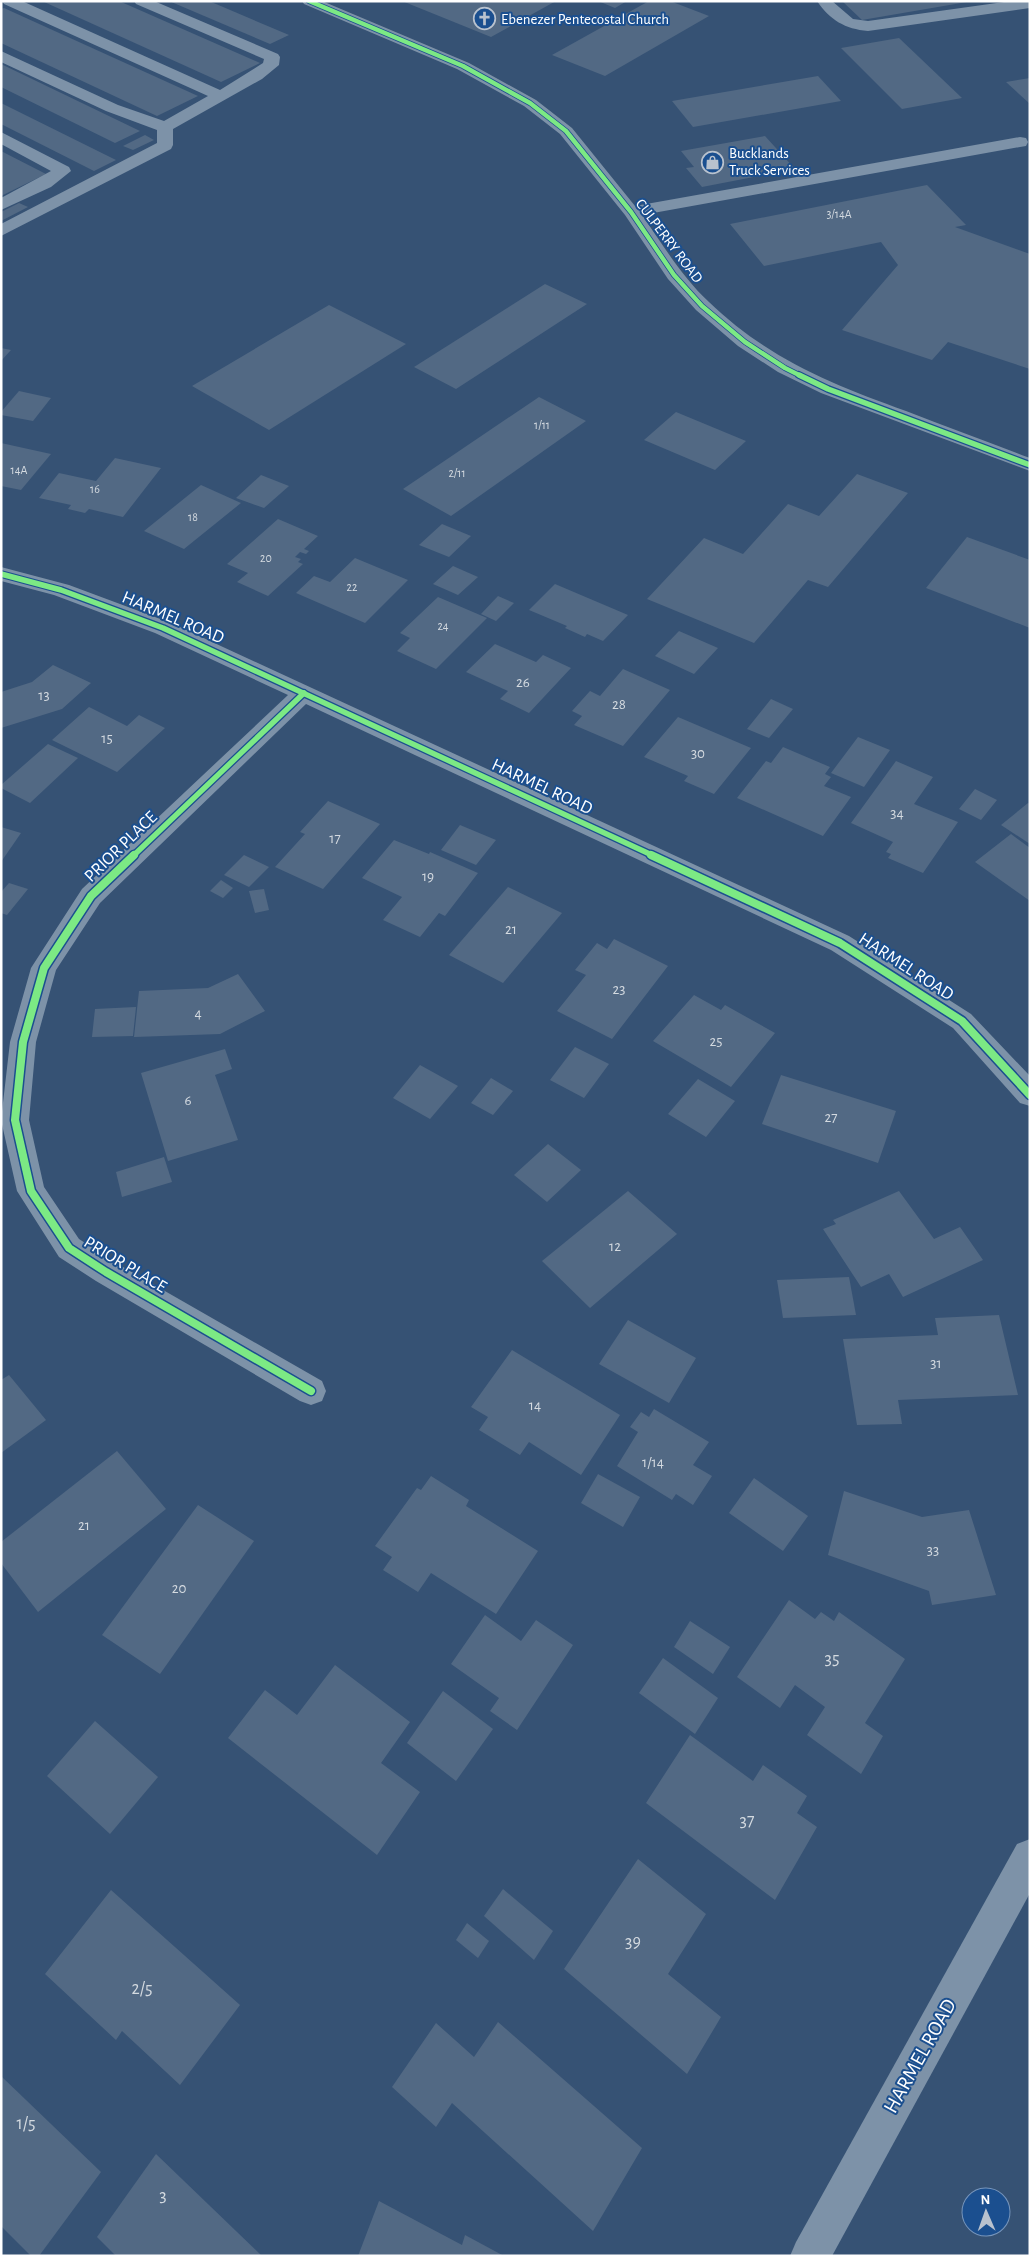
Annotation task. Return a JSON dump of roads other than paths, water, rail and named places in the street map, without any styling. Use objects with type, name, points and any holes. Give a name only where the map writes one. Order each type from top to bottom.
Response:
[{"type":"street","points":[[9,1],[220,96]]},
{"type":"street","points":[[1,56],[112,108],[165,127],[256,76],[271,65],[272,57],[141,1]]},
{"type":"street","name":"CULPERRY ROAD","points":[[308,1],[463,66],[530,103],[566,131],[631,212],[674,275],[702,306],[745,342],[786,368],[828,389],[1030,465]]},
{"type":"street","points":[[824,1],[842,20],[853,26],[868,26],[1030,3]]},
{"type":"street","points":[[1,231],[165,145],[165,127]]},
{"type":"street","points":[[1,138],[63,171],[45,183],[1,205]]},
{"type":"street","points":[[631,212],[1020,142]]},
{"type":"street","name":"HARMEL ROAD","points":[[1,574],[61,590],[163,628],[840,943],[962,1021],[1030,1095]]},
{"type":"street","name":"PRIOR PLACE","points":[[304,693],[91,896],[44,968],[23,1042],[15,1120],[31,1191],[69,1248],[106,1272],[311,1391]]},
{"type":"street","name":"HARMEL ROAD","points":[[810,2256],[1030,1857]]},
{"type":"place","name":"Ebenezer Pentecostal Church","points":[[485,19]]},
{"type":"place","name":"Bucklands Truck Services","points":[[713,162]]}]
